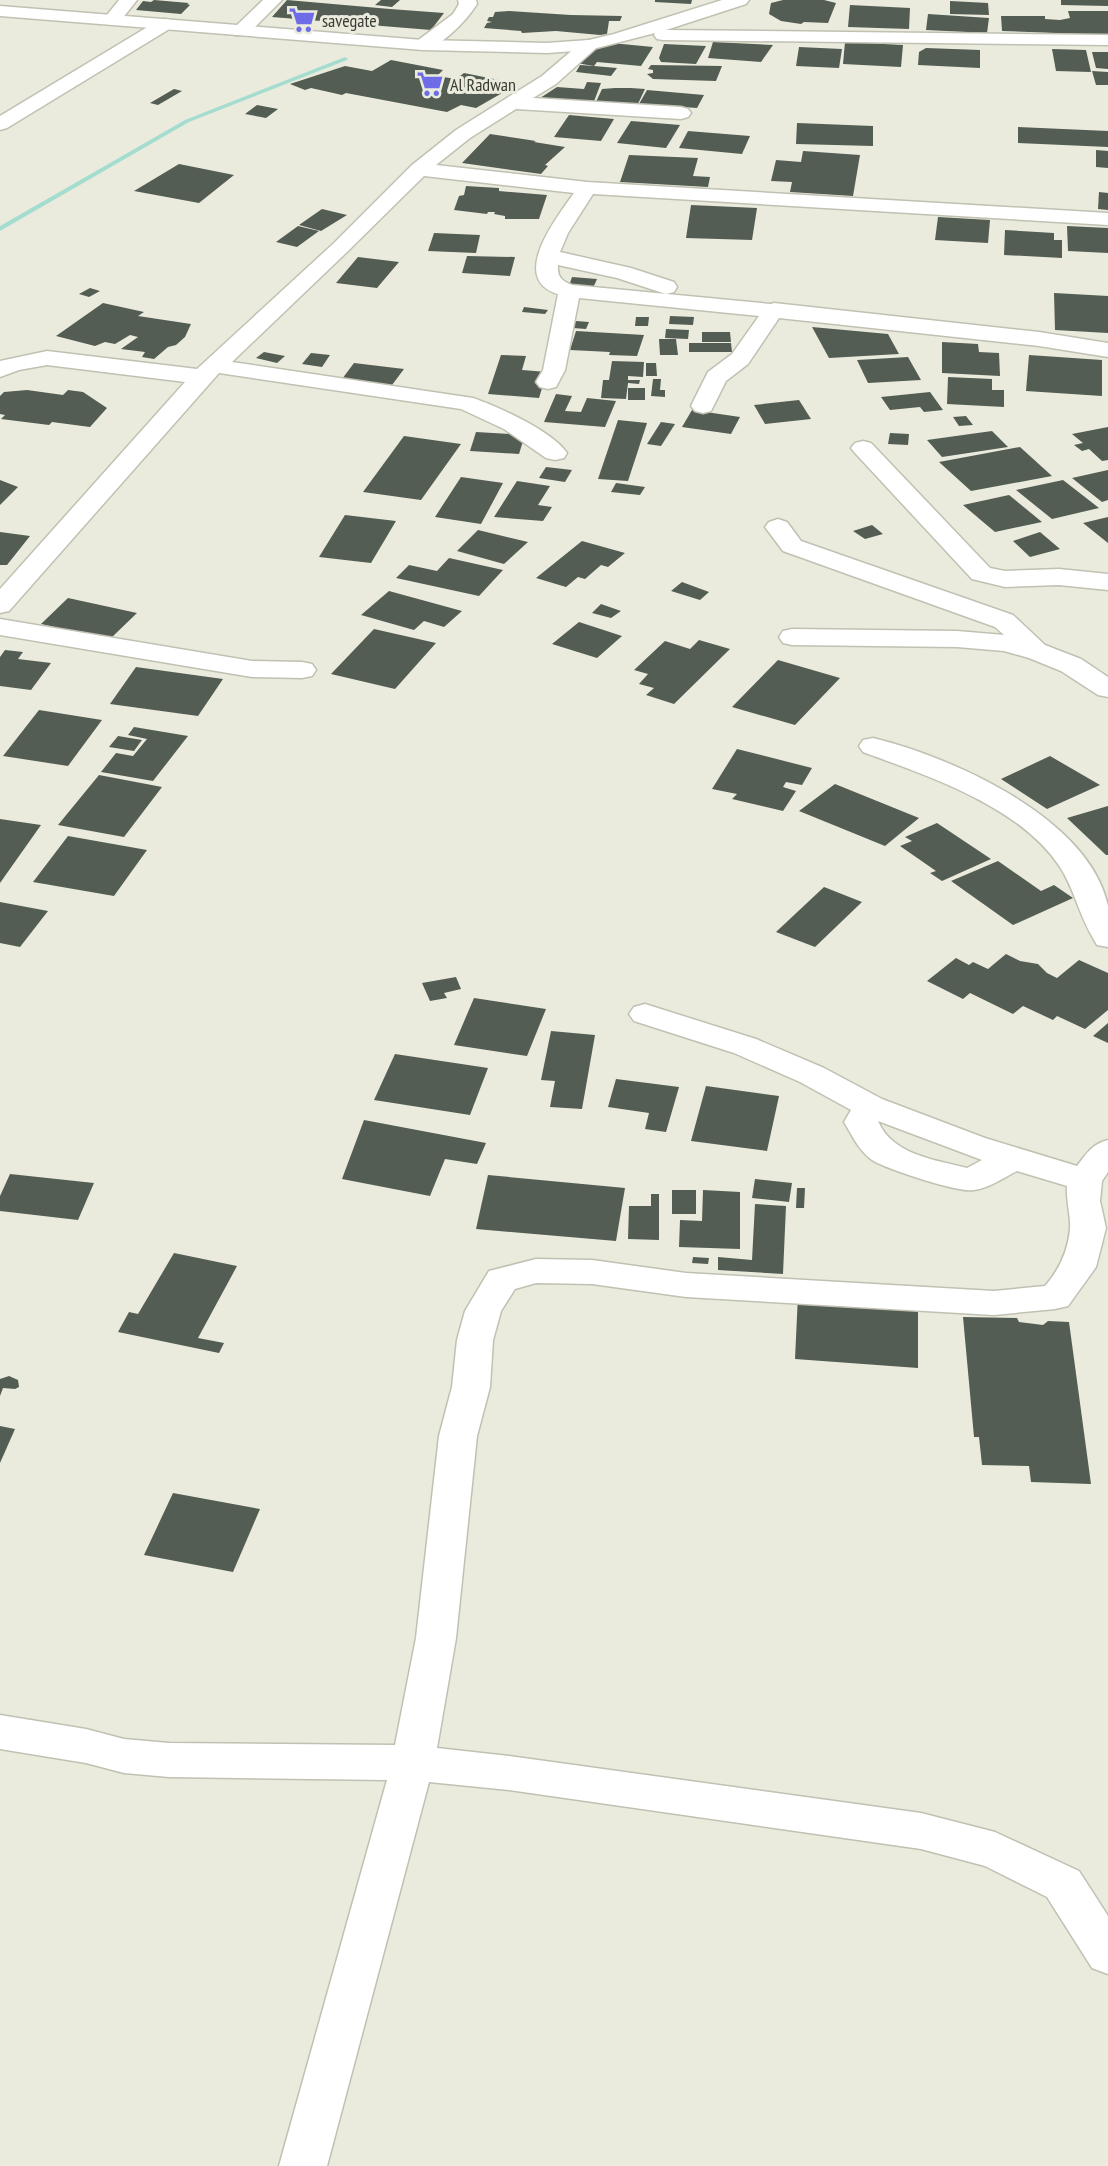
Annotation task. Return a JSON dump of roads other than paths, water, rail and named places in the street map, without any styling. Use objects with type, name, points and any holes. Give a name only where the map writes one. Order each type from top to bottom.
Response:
[{"type":"street","points":[[112,20],[128,0]]},
{"type":"street","points":[[241,31],[273,0]]},
{"type":"street","points":[[423,45],[460,17],[468,4],[467,0]]},
{"type":"street","points":[[0,11],[423,45],[524,49],[589,45],[634,34],[740,0]]},
{"type":"street","points":[[690,16],[731,35]]},
{"type":"street","points":[[0,124],[165,24]]},
{"type":"street","points":[[634,34],[1108,40]]},
{"type":"street","points":[[0,605],[209,371],[341,247],[419,169],[464,134],[549,81],[589,45]]},
{"type":"street","points":[[516,102],[681,113]]},
{"type":"street","points":[[419,169],[587,188],[1108,219]]},
{"type":"street","points":[[587,188],[558,230],[549,256],[548,277],[551,282],[570,291],[774,310],[1039,339],[1108,350]]},
{"type":"street","points":[[549,256],[642,279],[704,303]]},
{"type":"street","points":[[548,382],[554,370],[570,291]]},
{"type":"street","points":[[703,406],[716,377],[740,358],[774,310]]},
{"type":"street","points":[[0,370],[13,364],[47,358],[209,371],[465,403],[502,417],[523,429],[555,453]]},
{"type":"street","points":[[863,448],[981,574],[1005,579],[1059,577],[1108,582]]},
{"type":"street","points":[[778,527],[792,546],[1004,621],[1039,652]]},
{"type":"street","points":[[0,627],[252,669],[302,670]]},
{"type":"street","points":[[792,637],[957,639],[1005,643],[1039,652],[1071,665],[1108,689]]},
{"type":"street","points":[[873,746],[955,778],[1002,802],[1042,829],[1061,847],[1074,864],[1108,938]]},
{"type":"street","points":[[645,1014],[745,1046],[812,1075],[870,1106],[861,1122],[868,1135],[883,1151],[922,1167],[971,1180],[1014,1158],[1085,1180]]},
{"type":"street","points":[[303,2166],[413,1763],[436,1638],[458,1436],[471,1387],[475,1340],[483,1311],[502,1280],[536,1271],[592,1272],[686,1285],[994,1304],[1055,1297],[1078,1267],[1088,1227],[1083,1201],[1085,1180],[1108,1151]]},
{"type":"street","points":[[0,1732],[86,1746],[124,1756],[169,1760],[413,1763],[509,1773],[921,1831],[995,1850],[1063,1884],[1108,1954]]},
{"type":"waterway","points":[[0,229],[187,121],[345,59]]},
{"type":"place","name":"savegate","points":[[302,20]]},
{"type":"place","name":"Al Radwan","points":[[430,84]]}]
